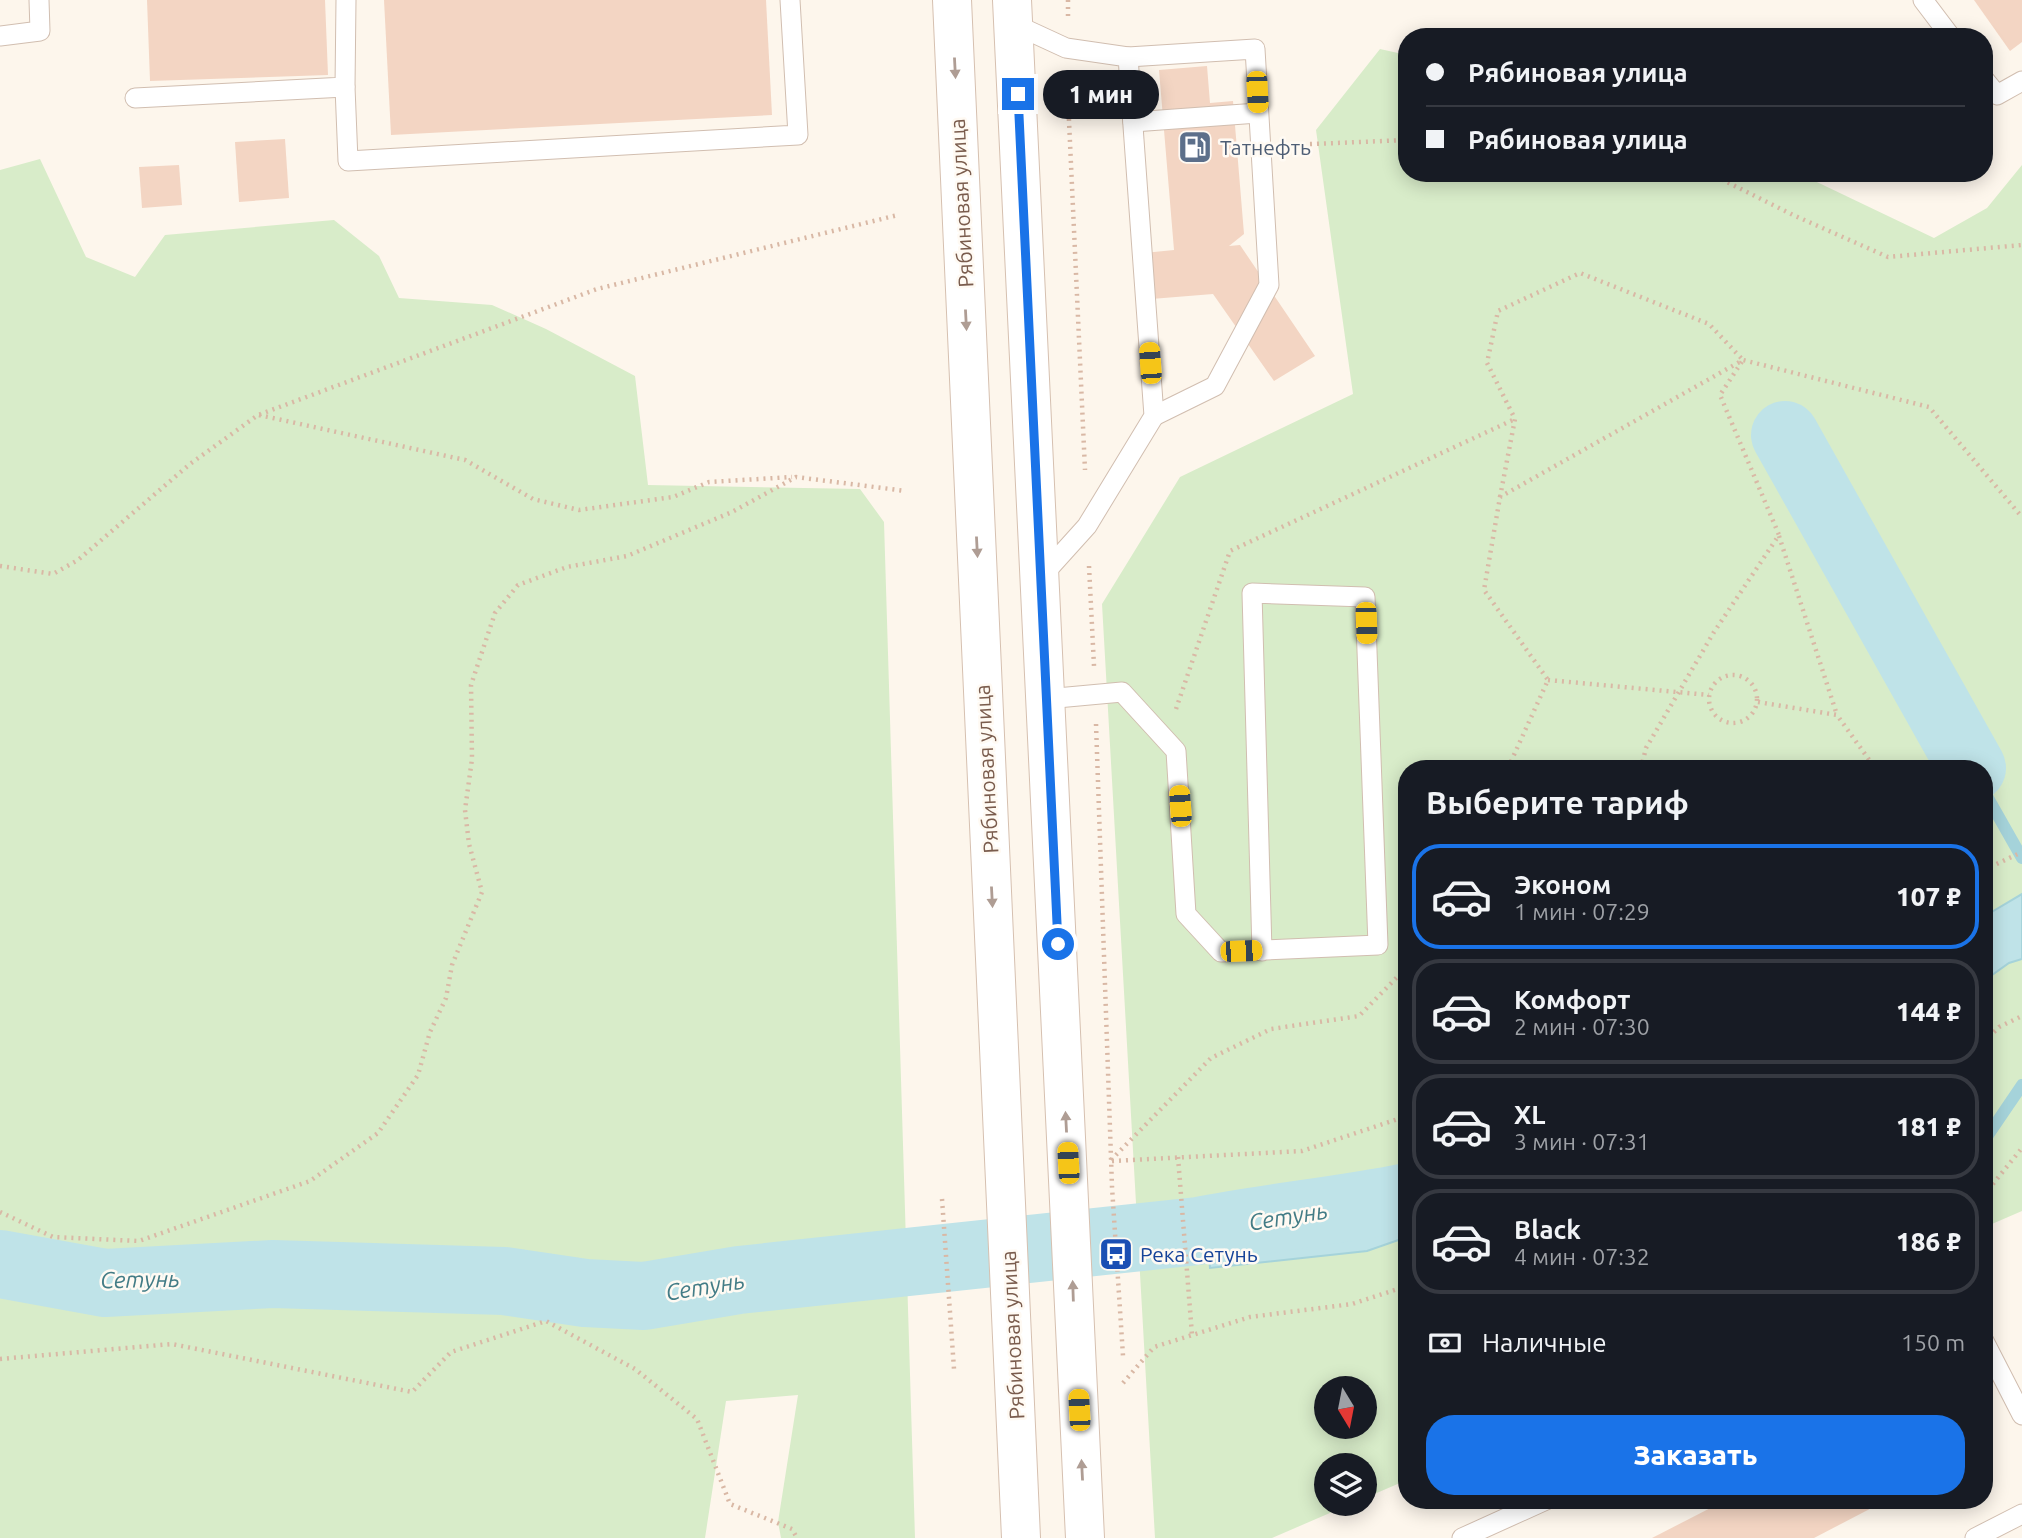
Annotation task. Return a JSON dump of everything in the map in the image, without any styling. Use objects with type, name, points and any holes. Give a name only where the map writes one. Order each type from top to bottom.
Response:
[{"type":"main road","name":"Рябиновая улица","points":[[952,0],[1021,1538]]},
{"type":"main road","points":[[1013,12],[1085,1538]]},
{"type":"lane","points":[[0,36],[40,31],[39,0]]},
{"type":"lane","points":[[346,0],[348,161],[798,135],[790,0]]},
{"type":"lane","points":[[1923,0],[1944,28]]},
{"type":"lane","points":[[1013,12],[1066,48],[1128,57],[1255,49],[1269,285],[1215,386],[1154,416],[1087,526],[1040,578]]},
{"type":"lane","points":[[1128,57],[1154,416]]},
{"type":"lane","points":[[1993,90],[1997,95],[2022,81]]},
{"type":"lane","points":[[135,98],[345,87]]},
{"type":"lane","points":[[1133,122],[1258,113]]},
{"type":"lane","points":[[1046,699],[1122,692],[1176,751],[1186,914],[1221,952],[1262,951],[1378,944],[1365,597],[1252,593],[1262,951]]},
{"type":"lane","points":[[1993,1359],[2022,1415]]},
{"type":"lane","points":[[1462,1538],[1526,1509]]},
{"type":"lane","points":[[1975,1538],[2022,1514]]},
{"type":"path","points":[[1068,0],[1066,48],[1095,694],[1112,1187],[1123,1356]]},
{"type":"path","points":[[1261,147],[1398,140]]},
{"type":"path","points":[[1728,182],[1888,257],[2022,245]]},
{"type":"path","points":[[0,566],[53,574],[78,560],[190,464],[258,415],[597,289],[898,215]]},
{"type":"path","points":[[1709,695],[1548,680],[1484,590],[1515,419],[1487,363],[1498,311],[1580,273],[1709,324],[1743,360],[1929,407],[2022,516]]},
{"type":"path","points":[[1500,497],[1743,360]]},
{"type":"path","points":[[1743,360],[1720,395],[1779,535],[1837,715],[1869,760]]},
{"type":"path","points":[[258,415],[465,460],[533,499],[579,510],[673,498],[709,482],[796,477],[906,491]]},
{"type":"path","points":[[1166,739],[1230,551],[1515,419]]},
{"type":"path","points":[[0,1212],[53,1237],[139,1241],[310,1181],[378,1133],[418,1075],[430,1032],[446,998],[452,965],[482,892],[469,844],[465,810],[472,759],[471,685],[480,651],[495,613],[519,585],[567,567],[627,556],[732,512],[796,477]]},
{"type":"path","points":[[1643,760],[1646,748],[1678,692],[1779,535]]},
{"type":"path","points":[[1724,676],[1741,676],[1754,685],[1758,702],[1745,720],[1730,723],[1716,717],[1711,710],[1709,695],[1712,687],[1724,676]]},
{"type":"path","points":[[1512,760],[1548,680]]},
{"type":"path","points":[[1758,702],[1837,715]]},
{"type":"path","points":[[1993,866],[2022,852]]},
{"type":"path","points":[[1111,1161],[1211,1058],[1271,1029],[1359,1016],[1398,976]]},
{"type":"path","points":[[1993,1033],[1999,1027],[2022,1016]]},
{"type":"path","points":[[1111,1161],[1302,1151],[1398,1119]]},
{"type":"path","points":[[1993,1184],[2022,1148]]},
{"type":"path","points":[[1178,1157],[1192,1335]]},
{"type":"path","points":[[942,1199],[954,1369]]},
{"type":"path","points":[[1123,1383],[1154,1347],[1250,1317],[1352,1304],[1398,1289]]},
{"type":"path","points":[[0,1359],[172,1344],[412,1392],[452,1352],[546,1321],[635,1369],[696,1419],[730,1504],[792,1529],[797,1538]]},
{"type":"green space","points":[[1380,49],[1398,53],[1398,182],[1817,182],[1934,238],[1987,208],[2022,165],[2022,894],[1993,911],[1993,760],[1398,760],[1398,1179],[1206,1210],[1367,1251],[1398,1240],[1398,1484],[1377,1493],[1377,1453],[1314,1453],[1314,1516],[1323,1516],[1272,1538],[1155,1538],[1102,604],[1180,477],[1353,394],[1316,130]]},
{"type":"green space","points":[[40,159],[86,257],[135,277],[165,235],[334,220],[379,256],[399,298],[492,305],[546,329],[635,376],[648,485],[860,489],[884,522],[915,1538],[781,1538],[778,1522],[798,1395],[726,1401],[705,1538],[0,1538],[0,170]]},
{"type":"green space","points":[[2022,959],[2022,1211],[1993,1224],[1993,974],[2009,963]]},
{"type":"water","points":[[2022,894],[2022,959],[2009,963],[1993,974],[1993,911]]},
{"type":"water","points":[[1398,1179],[1398,1240],[1367,1251],[1210,1268],[1205,1210]]},
{"type":"building","points":[[147,0],[325,0],[328,75],[150,81]]},
{"type":"building","points":[[384,0],[766,0],[772,115],[391,135]]},
{"type":"building","points":[[1974,0],[2022,0],[2022,42],[2010,51]]},
{"type":"building","points":[[1207,66],[1210,103],[1233,101],[1244,234],[1229,246],[1240,245],[1315,356],[1274,381],[1213,294],[1139,300],[1134,254],[1174,250],[1159,70]]},
{"type":"building","points":[[285,139],[289,198],[239,202],[235,142]]},
{"type":"building","points":[[179,165],[182,205],[142,208],[139,167]]},
{"type":"building","points":[[1708,1509],[1870,1509],[1814,1538],[1652,1538]]},
{"type":"waterway","points":[[1785,435],[1968,760]]},
{"type":"waterway","points":[[1993,807],[2022,858]]},
{"type":"waterway","points":[[1993,1128],[2022,1085]]},
{"type":"waterway","name":"Сетунь","points":[[0,1264],[105,1283],[273,1274],[504,1281],[585,1293],[644,1296],[739,1280],[1198,1231],[1398,1199]]},
{"type":"place","name":"Татнефть","points":[[1195,147]]},
{"type":"place","name":"Река Сетунь","points":[[1116,1254]]},
{"type":"route","points":[[1018,94],[1058,944]]}]
